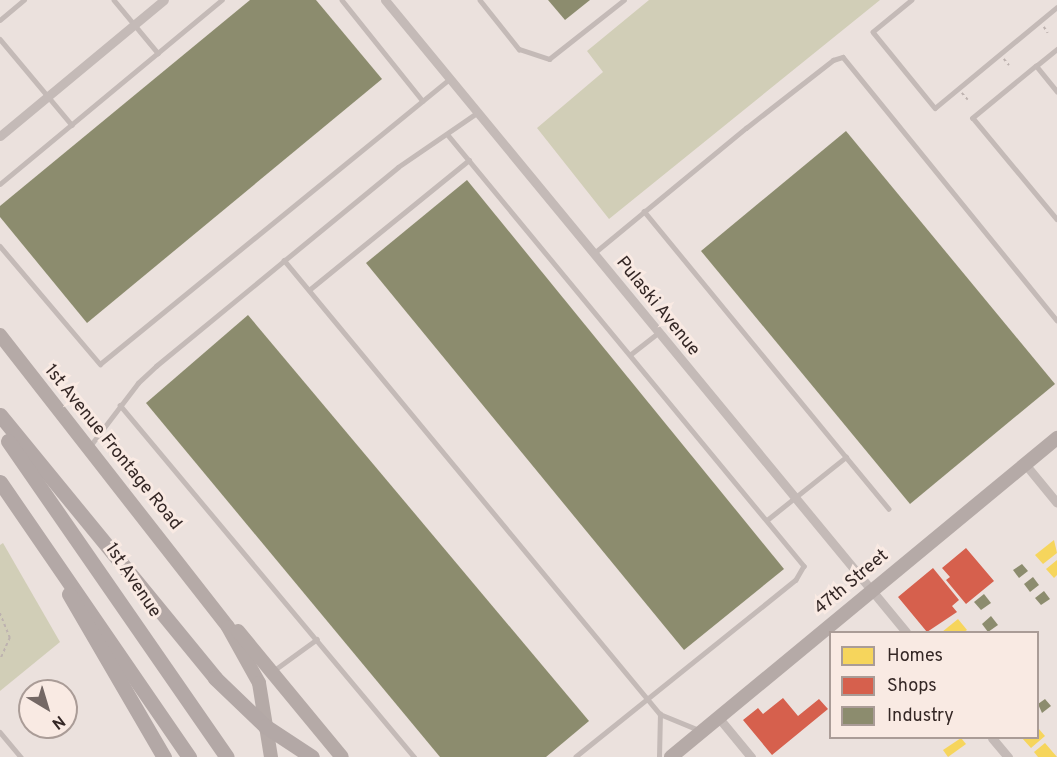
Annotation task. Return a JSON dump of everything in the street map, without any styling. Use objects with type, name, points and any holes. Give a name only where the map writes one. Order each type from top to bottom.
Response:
[{"type":"main road","points":[[0,416],[214,678],[265,726],[312,757]]},
{"type":"main road","name":"1st Avenue","points":[[0,430],[92,556],[227,757]]},
{"type":"main road","points":[[0,482],[189,757]]},
{"type":"main road","points":[[13,499],[164,757]]},
{"type":"street","points":[[0,136],[164,0]]},
{"type":"street","name":"Pulaski Avenue","points":[[385,0],[904,631]]},
{"type":"street","name":"1st Avenue Frontage Road","points":[[0,335],[197,583],[273,671],[342,757]]},
{"type":"street","name":"47th Street","points":[[671,757],[1057,438]]},
{"type":"street","points":[[1025,464],[1057,503]]},
{"type":"street","name":"1st Avenue Frontage Road","points":[[197,583],[250,663],[264,703],[265,726],[271,757]]},
{"type":"street","points":[[718,717],[751,757]]},
{"type":"street","points":[[993,739],[1008,757]]},
{"type":"lane","points":[[0,20],[24,0]]},
{"type":"lane","points":[[114,0],[158,53]]},
{"type":"lane","points":[[0,184],[222,0]]},
{"type":"lane","points":[[342,0],[423,101]]},
{"type":"lane","points":[[480,0],[519,50],[549,59],[624,0]]},
{"type":"lane","points":[[912,0],[873,32],[935,108],[1057,7]]},
{"type":"lane","points":[[0,39],[72,125]]},
{"type":"lane","points":[[1057,49],[973,117],[1057,219]]},
{"type":"lane","points":[[593,254],[833,60],[843,57],[1057,320]]},
{"type":"lane","points":[[1035,66],[1057,92]]},
{"type":"lane","points":[[0,246],[100,364],[450,79]]},
{"type":"lane","points":[[88,448],[120,405],[156,366],[398,167],[477,113]]},
{"type":"lane","points":[[448,135],[804,566],[796,580],[576,757]]},
{"type":"lane","points":[[309,290],[469,160]]},
{"type":"lane","points":[[645,211],[889,509]]},
{"type":"lane","points":[[284,260],[660,714],[702,730]]},
{"type":"lane","points":[[631,354],[658,333]]},
{"type":"lane","points":[[120,405],[414,757]]},
{"type":"lane","points":[[767,520],[846,457]]},
{"type":"lane","points":[[273,671],[317,639]]},
{"type":"lane","points":[[659,757],[660,714]]},
{"type":"lane","points":[[0,732],[21,757]]},
{"type":"path","points":[[0,613],[10,638],[0,660]]},
{"type":"shaded area","points":[[649,0],[880,0],[609,219],[537,128],[603,72],[587,51]]},
{"type":"shaded area","points":[[3,543],[60,642],[0,691],[0,545]]},
{"type":"building: Homes","points":[[1054,540],[1057,553],[1043,564],[1035,555]]},
{"type":"building: Homes","points":[[1057,560],[1057,575],[1054,578],[1046,569]]},
{"type":"building: Homes","points":[[958,619],[967,630],[966,631],[943,631]]},
{"type":"building: Homes","points":[[1039,729],[1045,736],[1031,748],[1023,739],[1039,739]]},
{"type":"building: Homes","points":[[960,739],[966,744],[948,757],[943,750]]},
{"type":"building: Homes","points":[[1045,743],[1057,757],[1038,757],[1034,752]]},
{"type":"building: Shops","points":[[966,548],[994,581],[966,604],[946,580],[950,577],[942,568]]},
{"type":"building: Shops","points":[[933,568],[959,600],[952,606],[957,612],[926,631],[898,597]]},
{"type":"building: Shops","points":[[783,698],[798,716],[819,699],[828,709],[772,755],[743,720],[758,708],[763,714]]},
{"type":"building: Industry","points":[[250,0],[316,0],[382,79],[87,323],[0,217],[0,206]]},
{"type":"building: Industry","points":[[548,0],[590,0],[565,20]]},
{"type":"building: Industry","points":[[846,131],[1055,384],[910,504],[701,251]]},
{"type":"building: Industry","points":[[467,180],[784,569],[684,650],[366,263]]},
{"type":"building: Industry","points":[[248,315],[589,721],[546,757],[440,757],[146,403]]},
{"type":"building: Industry","points":[[1022,564],[1028,571],[1019,578],[1013,570]]},
{"type":"building: Industry","points":[[1033,577],[1039,585],[1030,592],[1024,584]]},
{"type":"building: Industry","points":[[1044,591],[1050,599],[1041,605],[1035,598]]},
{"type":"building: Industry","points":[[984,594],[991,603],[981,610],[974,602]]},
{"type":"building: Industry","points":[[991,616],[998,625],[987,631],[982,624]]},
{"type":"building: Industry","points":[[1045,699],[1051,706],[1042,713],[1039,703]]}]
